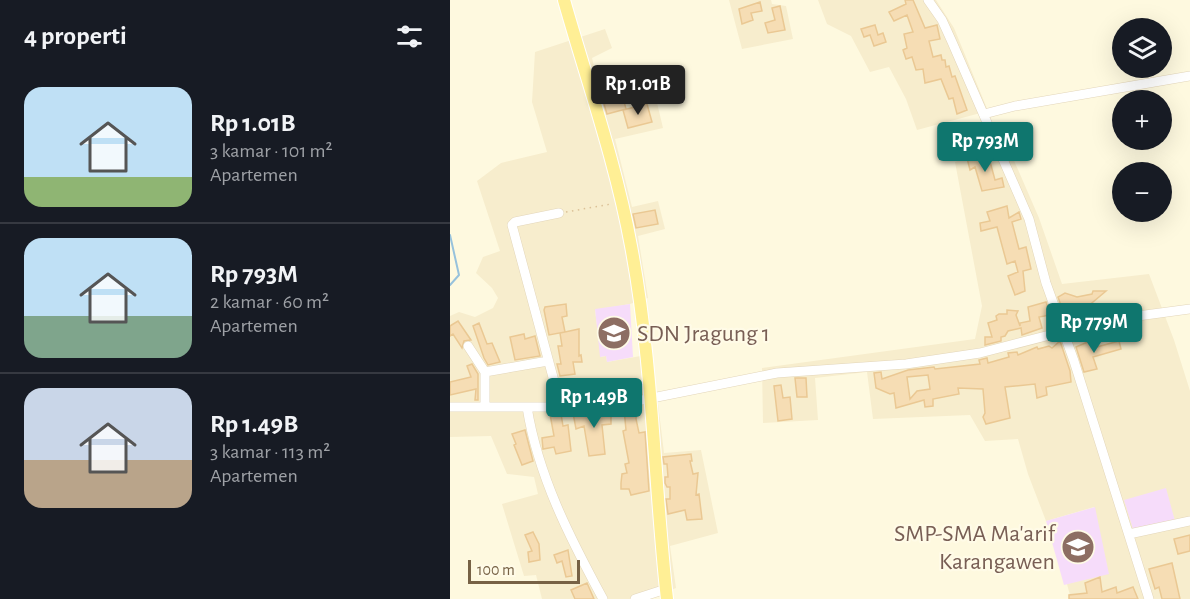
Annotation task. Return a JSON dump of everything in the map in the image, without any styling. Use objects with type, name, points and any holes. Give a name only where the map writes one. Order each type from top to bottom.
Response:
[{"type":"main road","points":[[564,0],[622,202],[634,262],[650,397],[667,594]]},
{"type":"street","points":[[928,0],[942,20],[1029,219],[1046,283],[1064,330],[1149,599]]},
{"type":"street","points":[[984,114],[1015,106],[1190,76]]},
{"type":"street","points":[[559,213],[515,222],[512,225],[561,407]]},
{"type":"street","points":[[450,407],[561,407],[632,402],[777,373],[906,364],[980,353],[1064,330],[1138,315],[1190,309]]},
{"type":"street","points":[[468,346],[485,372],[485,407]]},
{"type":"street","points":[[485,372],[548,361]]},
{"type":"street","points":[[527,407],[531,435],[545,482],[603,599]]},
{"type":"street","points":[[1129,534],[1190,521]]},
{"type":"street","points":[[635,599],[667,594]]},
{"type":"path","points":[[559,213],[622,202]]},
{"type":"shaded area","points":[[729,0],[771,0],[772,4],[786,6],[793,39],[742,49]]},
{"type":"shaded area","points":[[818,0],[936,0],[954,28],[988,111],[917,130],[906,99],[889,67],[870,72],[851,36],[827,24]]},
{"type":"shaded area","points":[[605,29],[612,48],[592,58],[599,86],[624,78],[631,99],[654,90],[663,128],[615,139],[632,207],[658,201],[665,229],[638,236],[648,298],[630,304],[595,310],[601,357],[606,356],[607,362],[652,354],[664,453],[701,450],[718,533],[670,546],[676,588],[659,595],[647,599],[542,599],[536,575],[524,576],[502,504],[538,494],[534,477],[507,474],[491,436],[450,437],[450,316],[459,312],[475,317],[493,308],[498,298],[492,288],[476,273],[483,257],[500,251],[477,181],[501,163],[547,152],[532,102],[535,52]]},
{"type":"shaded area","points":[[1006,142],[1039,218],[1062,284],[1149,274],[1190,391],[1190,599],[1071,599],[1067,584],[1108,573],[1094,507],[1046,521],[1028,474],[1018,439],[985,441],[970,415],[873,419],[867,372],[815,378],[818,420],[763,423],[762,368],[975,339],[982,306],[955,162]]},
{"type":"shaded area","name":"SDN Jragung 1","points":[[630,304],[633,357],[607,362],[606,356],[600,357],[595,309]]},
{"type":"shaded area","points":[[1166,488],[1175,521],[1133,529],[1124,500]]},
{"type":"shaded area","name":"SMP-SMA Ma'arif Karangawen","points":[[1095,507],[1109,574],[1064,585],[1046,521]]},
{"type":"building","points":[[905,0],[913,0],[925,28],[937,25],[940,39],[929,41],[933,57],[941,55],[946,67],[949,66],[967,110],[957,114],[953,98],[949,99],[941,79],[925,83],[923,69],[916,70],[912,57],[906,59],[903,50],[907,48],[904,34],[913,32],[907,15],[894,21],[889,12],[906,4]]},
{"type":"building","points":[[760,2],[762,11],[751,13],[753,20],[742,24],[739,9]]},
{"type":"building","points":[[780,6],[785,30],[768,33],[765,23],[775,20],[772,8]]},
{"type":"building","points":[[875,25],[878,35],[883,33],[886,42],[874,46],[870,35],[864,37],[861,29]]},
{"type":"building","points":[[621,90],[626,109],[607,114],[604,93]]},
{"type":"building","points":[[647,104],[652,122],[628,128],[623,110]]},
{"type":"building","points":[[988,154],[995,180],[1002,178],[1004,187],[982,191],[975,167],[970,170],[967,158],[972,159]]},
{"type":"building","points":[[1007,206],[1009,218],[1019,212],[1021,219],[1012,222],[1019,249],[1026,247],[1031,269],[1023,271],[1025,291],[1015,295],[1008,276],[1018,272],[1015,261],[1007,264],[997,227],[981,231],[980,223],[990,221],[987,212]]},
{"type":"building","points":[[655,210],[658,224],[636,228],[633,214]]},
{"type":"building","points":[[1093,291],[1106,291],[1087,307],[1063,311],[1058,297],[1065,293],[1077,297],[1092,294]]},
{"type":"building","points":[[1046,302],[1050,315],[1039,317],[1042,328],[1022,335],[1021,328],[1008,331],[1005,336],[1001,337],[1001,341],[985,345],[985,337],[992,337],[988,323],[997,320],[996,316],[1007,314],[1007,310],[1018,311],[1016,315],[1020,326],[1020,323],[1030,321],[1028,307]]},
{"type":"building","points":[[566,304],[567,316],[562,317],[565,332],[549,335],[545,307]]},
{"type":"building","points":[[458,321],[471,340],[464,341],[462,348],[453,334],[450,336],[450,326]]},
{"type":"building","points":[[479,323],[487,344],[492,343],[500,362],[488,365],[484,358],[473,326]]},
{"type":"building","points":[[579,329],[579,356],[581,355],[582,362],[573,362],[575,374],[560,376],[557,364],[561,364],[558,346],[562,346],[560,333]]},
{"type":"building","points":[[524,334],[525,339],[535,336],[540,356],[515,360],[510,337]]},
{"type":"building","points":[[1060,341],[1070,371],[1071,382],[1046,387],[1047,395],[1037,398],[1035,384],[1005,387],[1010,418],[986,424],[983,417],[985,413],[983,389],[958,388],[959,394],[933,399],[933,406],[925,407],[924,400],[896,408],[894,393],[890,394],[876,388],[874,373],[881,372],[882,379],[908,370],[980,364],[979,360],[987,358],[988,363],[1009,357],[1008,353],[1017,352],[1018,355],[1037,347],[1038,349],[1049,346],[1052,348]],"holes":[[[928,375],[930,389],[917,391],[910,399],[907,377]]]},
{"type":"building","points":[[1090,341],[1093,348],[1119,341],[1121,349],[1093,357],[1097,369],[1084,372],[1076,347]]},
{"type":"building","points":[[472,364],[478,374],[478,400],[475,400],[476,389],[450,395],[450,382],[471,377],[467,366]]},
{"type":"building","points":[[795,378],[806,378],[807,397],[797,397]]},
{"type":"building","points":[[586,383],[589,397],[566,400],[563,390],[579,389],[579,384]]},
{"type":"building","points":[[781,385],[783,398],[790,397],[792,419],[778,421],[774,386]]},
{"type":"building","points":[[637,408],[636,419],[639,433],[645,432],[649,491],[631,495],[629,489],[621,489],[622,474],[627,473],[625,464],[629,463],[623,431],[626,430],[624,409]]},
{"type":"building","points":[[611,410],[611,424],[602,425],[605,454],[589,456],[584,426],[576,429],[573,413]]},
{"type":"building","points":[[550,414],[561,414],[563,426],[568,425],[571,451],[556,454],[554,447],[543,449],[542,438],[554,436]]},
{"type":"building","points":[[525,430],[533,461],[522,465],[512,434]]},
{"type":"building","points":[[691,454],[693,474],[698,473],[696,495],[699,494],[702,519],[687,520],[685,510],[668,514],[666,499],[670,499],[670,487],[667,487],[665,483],[665,477],[668,477],[667,464],[664,464],[663,457]]},
{"type":"building","points":[[533,532],[539,544],[540,560],[529,562],[528,552],[532,551],[525,535]]},
{"type":"building","points":[[1190,535],[1190,551],[1178,554],[1174,539]]},
{"type":"building","points":[[568,550],[572,576],[566,577],[562,561],[557,563],[554,555]]},
{"type":"building","points":[[1172,563],[1180,599],[1162,599],[1159,587],[1155,589],[1149,569]]},
{"type":"building","points":[[1100,577],[1102,592],[1116,587],[1117,593],[1133,587],[1138,599],[1069,599],[1069,595],[1087,593],[1085,583]]},
{"type":"building","points":[[587,583],[594,599],[575,599],[571,590]]},
{"type":"waterway","points":[[450,235],[459,275],[450,285]]},
{"type":"place","name":"SDN Jragung 1","points":[[614,333]]},
{"type":"place","name":"SMP-SMA Ma'arif Karangawen","points":[[1078,547]]}]
